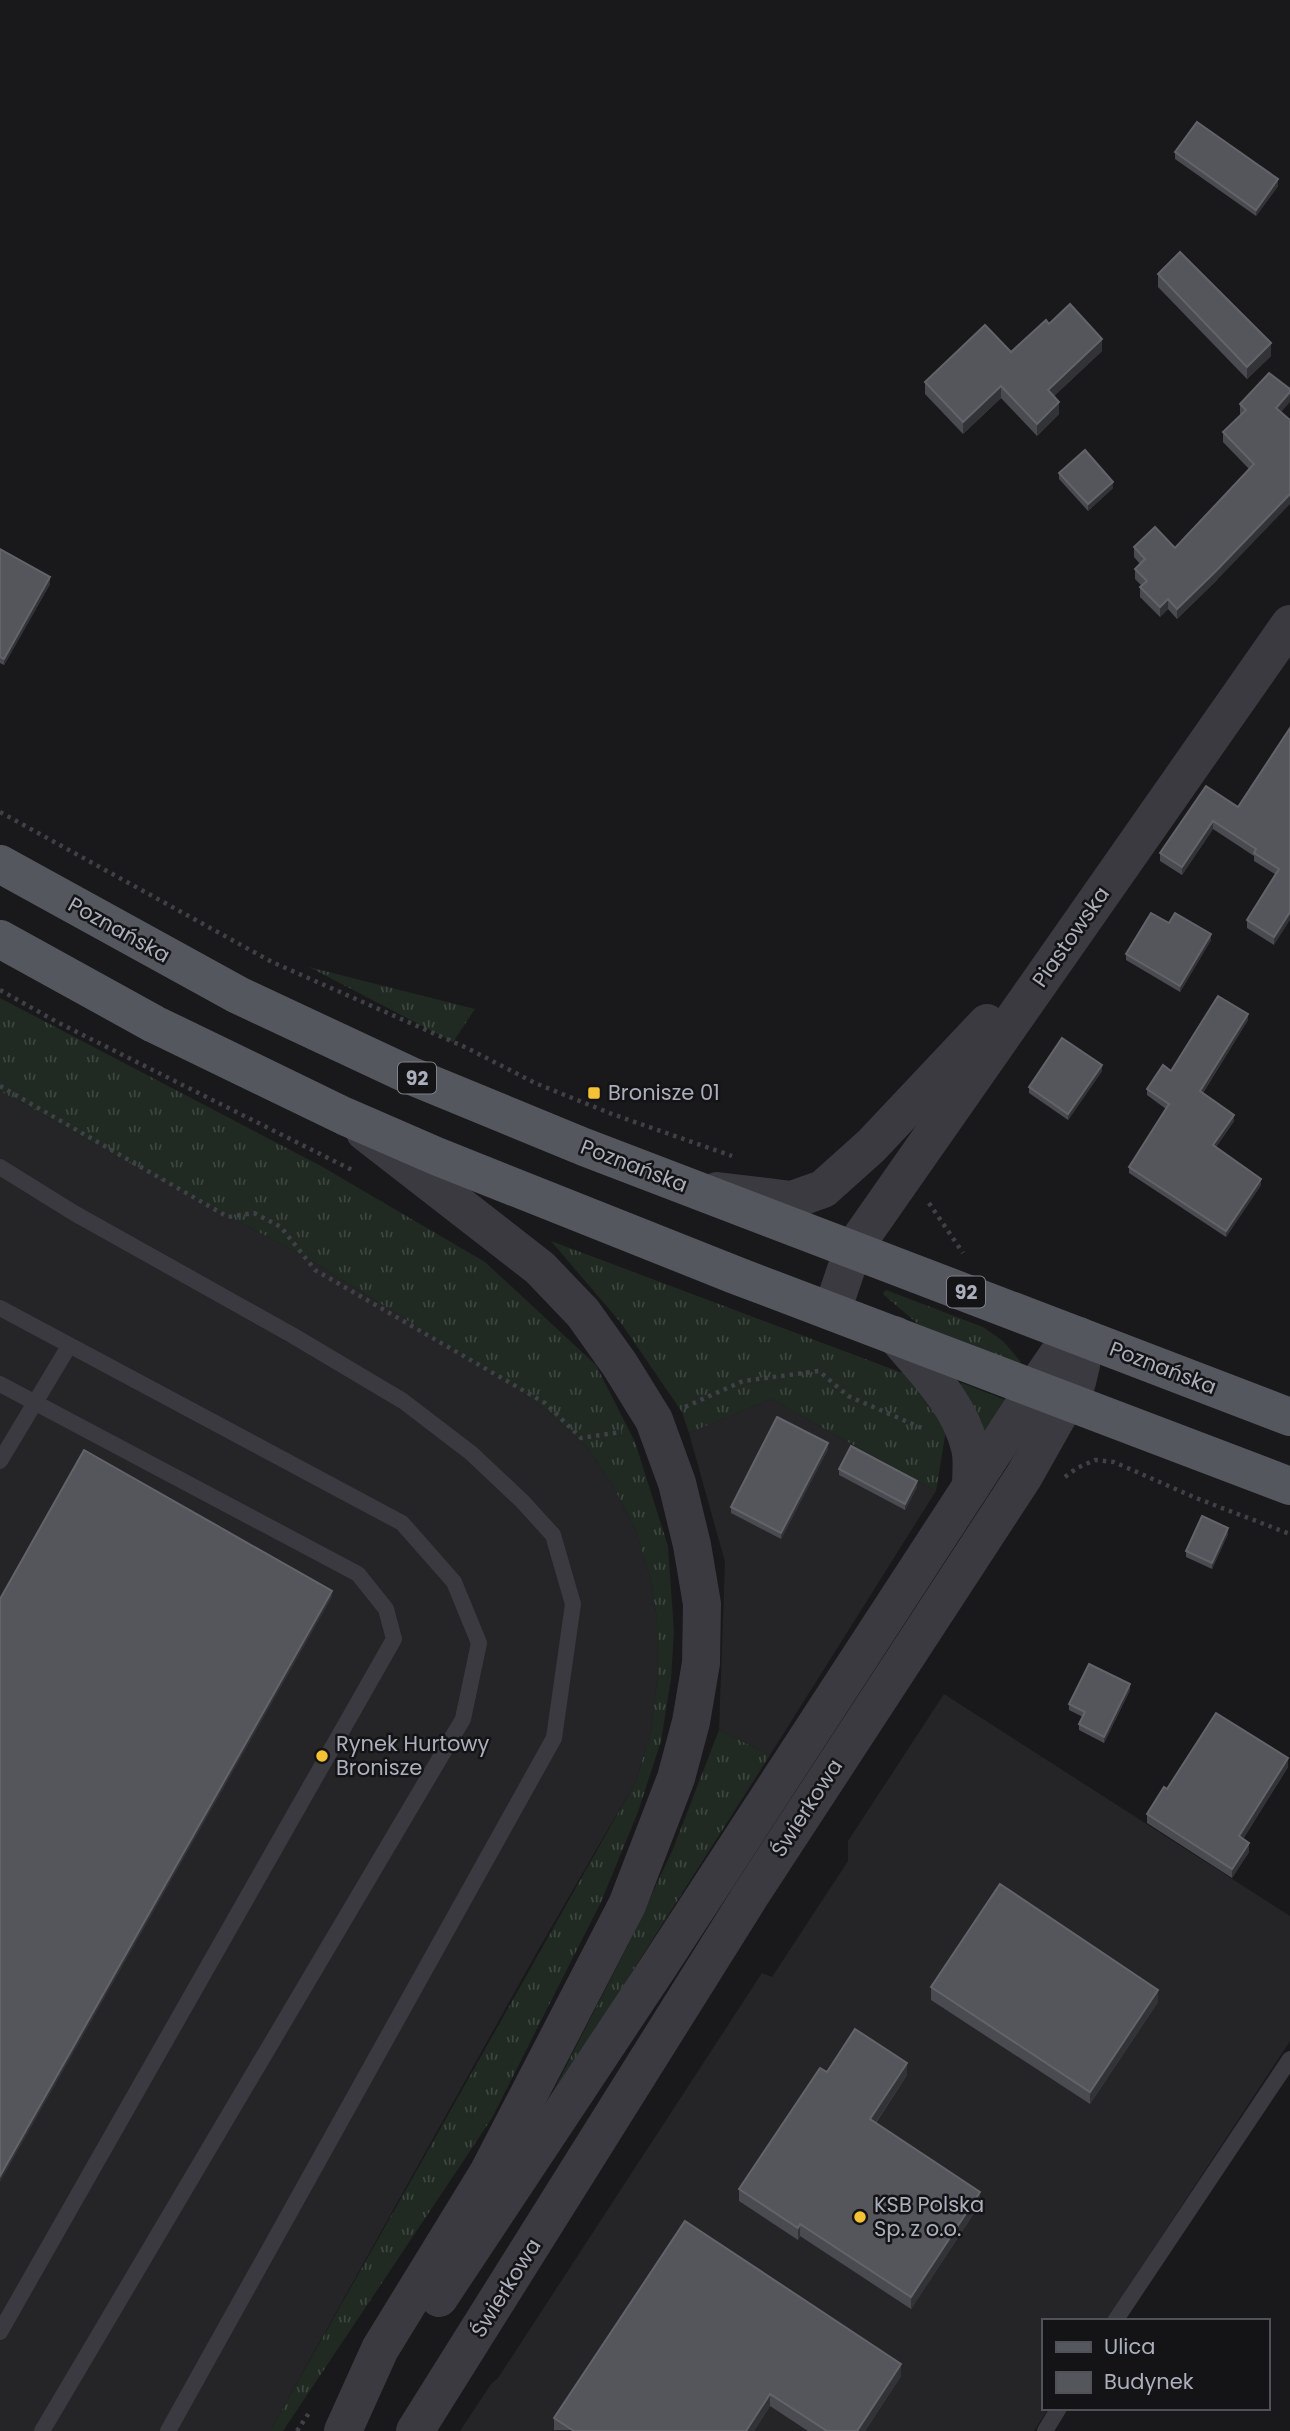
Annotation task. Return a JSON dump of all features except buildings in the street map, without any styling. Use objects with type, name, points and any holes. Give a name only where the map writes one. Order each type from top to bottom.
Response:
[{"type":"main road","name":"Poznańska","points":[[0,864],[237,995],[397,1069],[692,1188],[1290,1417]]},
{"type":"main road","points":[[0,939],[154,1024],[344,1116],[436,1156],[710,1265],[1290,1486]]},
{"type":"street","name":"Piastowska","points":[[832,1311],[853,1250],[1290,624]]},
{"type":"street","points":[[692,1188],[792,1200],[823,1189],[871,1146],[978,1034],[1090,910]]},
{"type":"street","points":[[344,1116],[540,1268],[583,1313],[654,1420],[677,1483],[692,1545],[702,1604],[701,1663],[685,1744],[676,1778],[627,1905],[488,2173],[380,2349],[344,2431]]},
{"type":"street","points":[[895,1335],[954,1410],[970,1447],[971,1486]]},
{"type":"street","name":"Świerkowa","points":[[344,2431],[513,2189],[971,1486],[1051,1394],[1077,1382],[1081,1365],[1079,1336]]},
{"type":"street","name":"Świerkowa","points":[[415,2431],[750,1896],[1024,1476],[1051,1394]]},
{"type":"lane","points":[[0,1167],[74,1213],[292,1335],[402,1401],[471,1453],[522,1501],[553,1535],[573,1604],[555,1738],[168,2431]]},
{"type":"lane","points":[[0,1308],[402,1524],[454,1582],[479,1643],[463,1719],[42,2431]]},
{"type":"lane","points":[[0,1461],[69,1346]]},
{"type":"lane","points":[[0,1384],[359,1574],[386,1609],[394,1639],[0,2332]]},
{"type":"lane","points":[[1116,2319],[1290,2059]]},
{"type":"lane","points":[[1045,2431],[1058,2410]]},
{"type":"path","points":[[0,812],[272,961],[467,1048],[535,1083],[612,1114]]},
{"type":"path","points":[[0,990],[69,1028],[362,1175]]},
{"type":"path","points":[[0,1086],[228,1217],[254,1213],[281,1227],[315,1270],[545,1403],[581,1438],[628,1431]]},
{"type":"path","points":[[683,1407],[743,1381],[819,1371],[848,1396],[929,1432]]},
{"type":"path","points":[[1060,1481],[1077,1468],[1095,1460],[1114,1462],[1196,1498],[1290,1534]]},
{"type":"path","points":[[297,2431],[312,2409]]},
{"type":"shaded area","name":"Rynek Hurtowy Bronisze","points":[[0,1091],[304,1256],[516,1388],[551,1414],[588,1448],[613,1486],[636,1531],[650,1577],[657,1619],[658,1673],[651,1731],[636,1781],[537,1952],[270,2431],[0,2431]]},
{"type":"shaded area","points":[[771,1399],[936,1491],[770,1755],[719,1730],[725,1562],[689,1433]]},
{"type":"shaded area","points":[[944,1694],[1290,1916],[1290,2041],[1107,2319],[1042,2319],[1042,2410],[1048,2410],[1034,2431],[460,2431],[491,2384],[498,2378],[762,1973],[772,1977],[848,1861],[848,1841]]},
{"type":"green space","points":[[309,967],[475,1009],[453,1042]]},
{"type":"green space","points":[[0,998],[321,1166],[485,1262],[596,1365],[635,1442],[668,1546],[674,1632],[671,1679],[661,1741],[638,1812],[601,1902],[492,2118],[283,2431],[270,2431],[636,1781],[651,1731],[658,1673],[657,1619],[650,1577],[636,1531],[613,1486],[588,1448],[551,1414],[516,1388],[304,1256],[0,1091]]},
{"type":"green space","points":[[551,1241],[908,1375],[947,1424],[936,1491],[771,1399],[689,1433],[682,1412],[621,1323]]},
{"type":"green space","points":[[886,1290],[983,1327],[1003,1341],[1020,1364],[918,1324],[884,1295]]},
{"type":"green space","points":[[960,1384],[1008,1401],[985,1439]]},
{"type":"green space","points":[[719,1730],[770,1755],[541,2115],[628,1945],[673,1849]]},
{"type":"place","name":"Bronisze 01","points":[[594,1093]]},
{"type":"place","name":"Rynek Hurtowy Bronisze","points":[[322,1756]]},
{"type":"place","name":"KSB Polska Sp. z o.o.","points":[[860,2217]]}]
